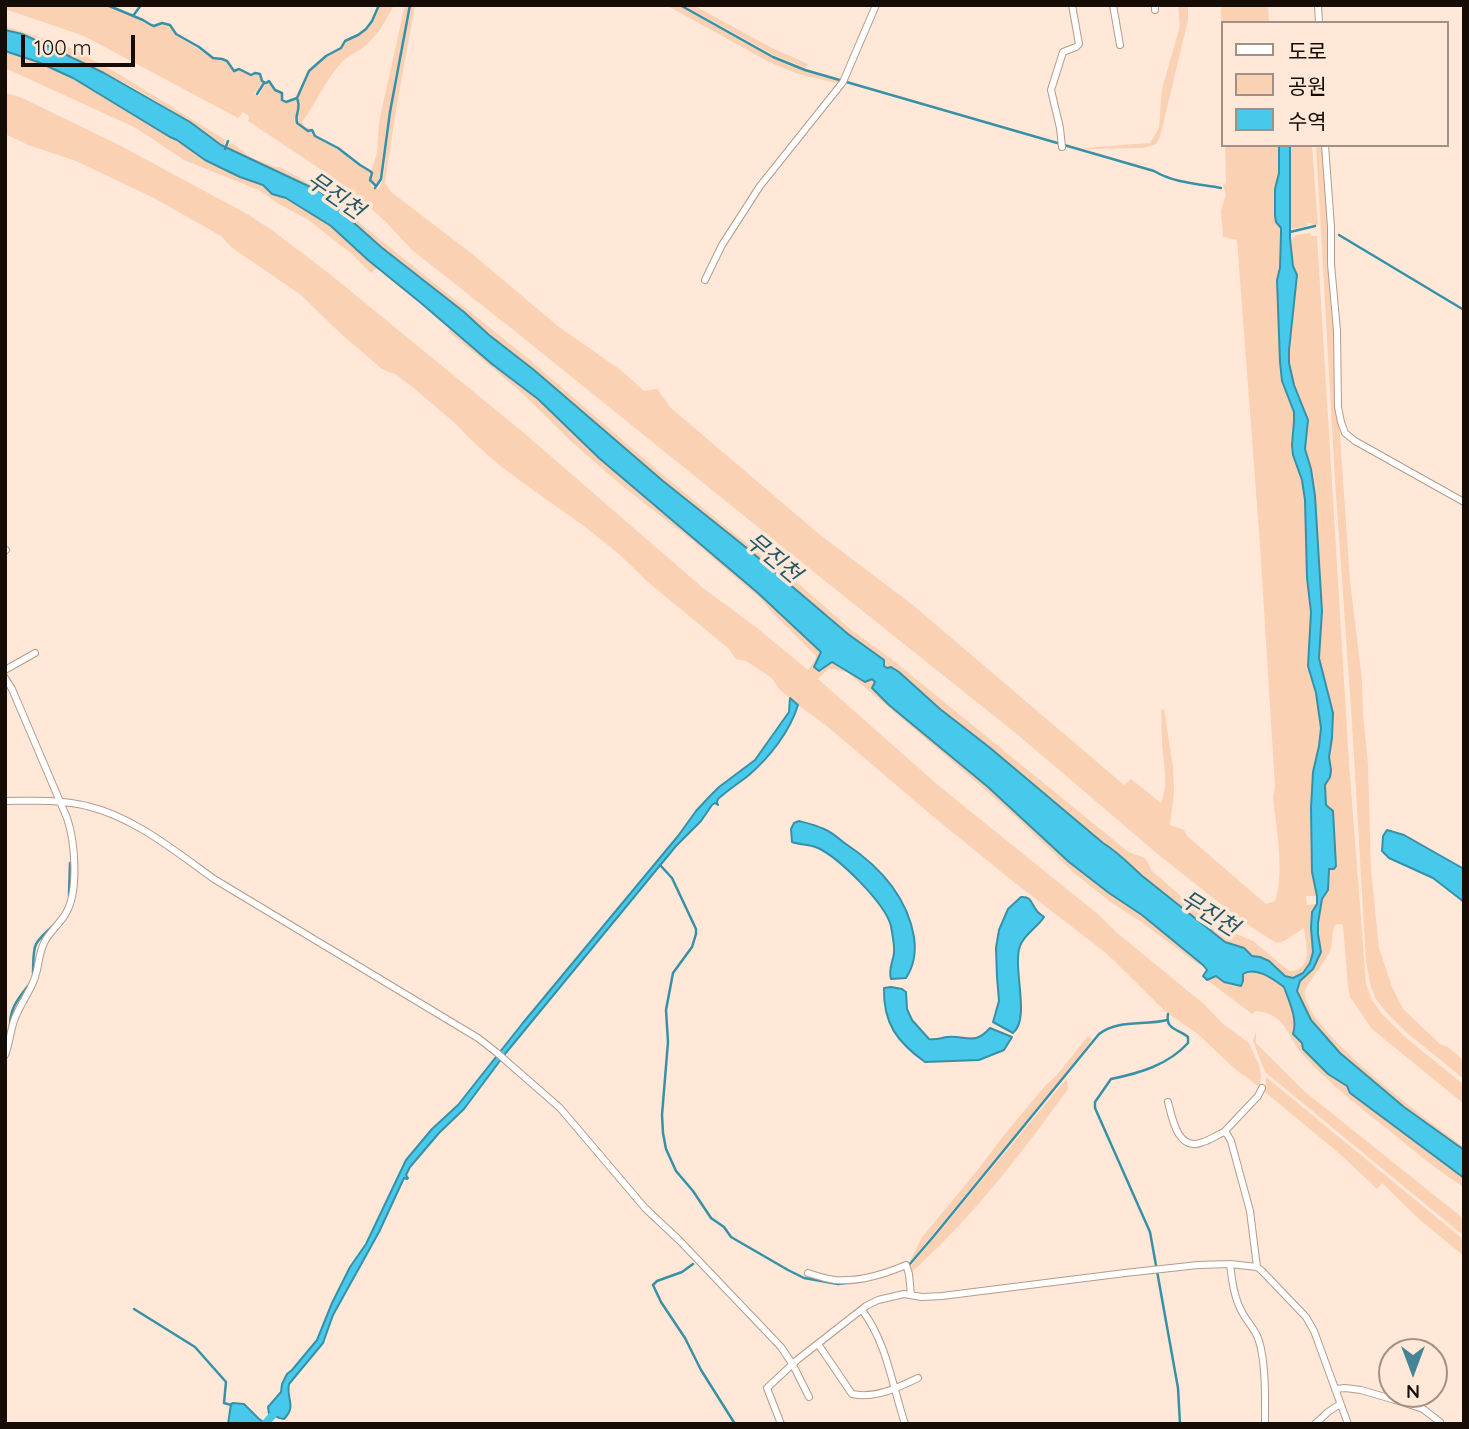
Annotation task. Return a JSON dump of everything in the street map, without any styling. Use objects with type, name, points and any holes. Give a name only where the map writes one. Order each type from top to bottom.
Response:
[{"type":"street","points":[[705,280],[722,245],[760,186],[844,80],[876,5]]},
{"type":"street","points":[[1061,144],[1051,90],[1063,52],[1079,44],[1072,5]]},
{"type":"street","points":[[1114,5],[1120,45]]},
{"type":"street","points":[[1325,147],[1337,331],[1338,407],[1345,433],[1354,441],[1464,502]]},
{"type":"street","points":[[5,670],[36,653]]},
{"type":"street","points":[[5,678],[61,802],[72,831],[74,846],[72,898],[65,916],[45,941],[35,978],[14,1021],[5,1055]]},
{"type":"street","points":[[5,801],[61,802],[113,814],[214,879],[478,1038],[560,1108],[645,1208],[781,1347],[809,1397]]},
{"type":"street","points":[[1168,1101],[1178,1135],[1195,1144],[1203,1143],[1224,1132],[1258,1096],[1262,1088]]},
{"type":"street","points":[[1224,1132],[1231,1141],[1250,1211],[1257,1267],[1306,1317],[1314,1331],[1348,1424]]},
{"type":"street","points":[[1230,1264],[1240,1310],[1260,1343],[1265,1424]]},
{"type":"street","points":[[808,1273],[844,1280],[876,1275],[906,1265],[911,1295]]},
{"type":"street","points":[[781,1424],[767,1388],[818,1344],[878,1300],[904,1294],[942,1296],[1198,1265],[1257,1267]]},
{"type":"street","points":[[862,1310],[877,1333],[905,1424]]},
{"type":"street","points":[[818,1344],[852,1394],[869,1395],[896,1388],[918,1378]]},
{"type":"street","points":[[1335,1389],[1361,1390],[1402,1402],[1423,1409],[1440,1422]]},
{"type":"street","points":[[1315,1424],[1340,1404]]},
{"type":"green space","points":[[5,5],[104,5],[143,21],[150,27],[163,24],[169,26],[175,35],[213,58],[225,61],[233,72],[239,70],[251,76],[260,75],[262,83],[254,94],[259,96],[269,82],[275,91],[282,93],[282,102],[296,98],[299,109],[294,119],[297,124],[312,131],[315,137],[369,171],[371,184],[376,189],[383,179],[391,112],[411,5],[415,5],[385,183],[391,192],[471,253],[559,327],[622,371],[644,391],[657,389],[671,408],[819,534],[914,606],[1124,785],[1131,779],[1161,803],[1165,779],[1161,710],[1164,709],[1173,767],[1174,792],[1170,825],[1184,830],[1187,836],[1266,904],[1275,901],[1280,864],[1273,797],[1275,787],[1260,545],[1237,240],[1223,237],[1221,211],[1226,194],[1223,185],[1226,183],[1225,147],[1279,147],[1275,216],[1281,228],[1277,280],[1280,362],[1282,381],[1294,412],[1293,455],[1302,480],[1305,500],[1307,578],[1311,612],[1308,666],[1321,728],[1317,896],[1306,896],[1307,905],[1317,904],[1313,914],[1312,954],[1309,963],[1293,978],[1285,976],[1269,961],[1252,956],[1244,948],[1225,942],[1141,875],[899,672],[884,666],[883,659],[848,634],[748,549],[629,454],[464,312],[381,247],[353,222],[353,215],[358,215],[356,219],[363,226],[525,356],[663,475],[792,578],[850,629],[890,658],[1126,850],[1144,858],[1151,870],[1206,918],[1253,941],[1289,971],[1297,970],[1305,962],[1307,949],[1304,928],[1276,943],[1241,920],[1160,856],[1018,735],[412,250],[367,205],[364,208],[356,202],[350,213],[345,214],[320,192],[229,149],[228,145],[232,143],[250,157],[280,167],[317,188],[336,202],[349,192],[323,171],[248,121],[248,115],[243,112],[238,118],[84,36],[5,9]]},
{"type":"green space","points":[[380,5],[394,5],[374,37],[342,62],[331,76],[302,122],[312,130],[297,123],[300,109],[298,98],[310,72],[345,42],[366,29]]},
{"type":"green space","points":[[405,5],[409,5],[380,178],[376,185],[371,180],[377,153],[379,122]]},
{"type":"green space","points":[[666,5],[678,5],[789,65],[840,81],[836,83],[798,74],[771,63]]},
{"type":"green space","points":[[683,5],[693,5],[772,48],[808,64],[806,68],[774,55]]},
{"type":"green space","points":[[1178,5],[1188,5],[1188,20],[1160,137],[1156,144],[1144,148],[1083,148],[1150,143],[1159,128],[1162,89],[1180,26]]},
{"type":"green space","points":[[1221,5],[1268,5],[1269,21],[1221,21]]},
{"type":"green space","points":[[5,26],[71,48],[122,76],[225,140],[224,145],[162,104],[121,81],[25,36],[5,30]]},
{"type":"green space","points":[[5,51],[73,78],[177,140],[205,160],[263,185],[272,194],[286,198],[331,226],[377,268],[371,273],[352,254],[307,219],[261,191],[184,160],[136,128],[5,68]]},
{"type":"green space","points":[[5,93],[20,97],[119,145],[249,215],[273,231],[524,433],[703,588],[808,670],[816,656],[761,599],[620,484],[520,391],[448,331],[449,329],[538,399],[599,458],[816,646],[822,652],[814,667],[819,671],[832,661],[864,682],[872,679],[875,682],[872,688],[889,705],[988,787],[1069,862],[1142,915],[1203,965],[1109,901],[1073,872],[1014,815],[847,672],[829,668],[818,679],[939,786],[1099,915],[1205,1005],[1223,1024],[1249,1043],[1259,1065],[1260,1084],[1258,1086],[1235,1069],[1199,1035],[1165,1011],[1106,953],[935,818],[779,689],[772,678],[746,661],[736,659],[728,648],[649,583],[619,554],[499,465],[455,423],[397,375],[382,369],[301,295],[231,247],[221,236],[152,197],[76,161],[28,145],[5,134]]},
{"type":"green space","points":[[1290,147],[1312,147],[1318,225],[1307,223],[1307,226],[1291,229]]},
{"type":"green space","points":[[1316,147],[1324,147],[1339,421],[1350,581],[1362,680],[1371,870],[1379,948],[1392,987],[1403,1009],[1440,1044],[1448,1047],[1464,1061],[1464,1079],[1407,1033],[1386,1012],[1375,998],[1370,983],[1366,961]]},
{"type":"green space","points":[[1310,233],[1317,236],[1349,763],[1366,984],[1372,1000],[1382,1014],[1404,1036],[1464,1085],[1464,1104],[1372,1029],[1350,997],[1343,925],[1335,925],[1330,951],[1305,992],[1309,1008],[1346,1051],[1399,1098],[1464,1147],[1464,1150],[1404,1107],[1340,1053],[1311,1020],[1297,991],[1300,981],[1313,969],[1320,945],[1318,923],[1322,899],[1328,890],[1329,869],[1336,866],[1333,812],[1326,806],[1325,785],[1330,777],[1332,738],[1319,658],[1322,620],[1315,496],[1305,449],[1305,412],[1289,363],[1297,275],[1293,266],[1290,239]]},
{"type":"green space","points":[[1252,970],[1285,987],[1294,1016],[1294,1034],[1302,1043],[1303,1049],[1328,1074],[1347,1086],[1350,1093],[1464,1178],[1464,1187],[1424,1159],[1333,1085],[1298,1049],[1281,1022],[1267,1013],[1256,1011],[1252,1014],[1207,980],[1216,976],[1225,982],[1243,981],[1243,974]]},
{"type":"green space","points":[[1256,1031],[1256,1043],[1304,1091],[1464,1219],[1464,1236],[1265,1072],[1253,1041]]},
{"type":"green space","points":[[1088,1036],[1092,1039],[1064,1076],[909,1263],[922,1237]]},
{"type":"green space","points":[[1266,1077],[1464,1240],[1464,1256],[1420,1220],[1382,1183],[1377,1189],[1340,1154],[1265,1092]]},
{"type":"green space","points":[[1067,1078],[1068,1089],[1014,1161],[955,1230],[912,1272],[910,1267]]},
{"type":"water","points":[[5,30],[22,34],[104,73],[190,122],[221,145],[321,192],[345,214],[353,215],[353,222],[381,247],[464,312],[663,481],[848,634],[884,660],[884,666],[899,672],[1141,875],[1225,942],[1244,948],[1252,956],[1269,961],[1285,976],[1293,978],[1303,973],[1313,952],[1312,912],[1317,904],[1317,896],[1312,872],[1311,808],[1313,772],[1321,728],[1316,693],[1308,666],[1311,612],[1307,578],[1305,500],[1302,480],[1293,455],[1294,412],[1282,381],[1280,362],[1277,280],[1281,228],[1275,216],[1275,189],[1279,173],[1279,147],[1290,147],[1290,239],[1293,266],[1297,275],[1289,363],[1294,385],[1308,420],[1305,449],[1315,496],[1322,611],[1319,658],[1333,713],[1329,757],[1331,770],[1325,785],[1326,805],[1333,811],[1336,866],[1329,869],[1328,890],[1322,899],[1318,923],[1321,952],[1313,969],[1300,981],[1297,991],[1311,1020],[1340,1053],[1404,1107],[1464,1150],[1464,1178],[1350,1093],[1347,1086],[1328,1074],[1303,1049],[1302,1043],[1293,1034],[1294,1016],[1284,987],[1264,974],[1253,972],[1243,974],[1241,986],[1224,982],[1216,976],[1207,980],[1203,976],[1207,970],[1203,965],[1142,915],[1069,862],[988,787],[889,705],[872,688],[875,682],[872,679],[865,682],[832,662],[819,671],[814,667],[821,652],[758,593],[599,458],[538,399],[492,364],[331,226],[286,198],[272,194],[263,185],[205,160],[177,140],[73,78],[5,51]]},
{"type":"water","points":[[790,698],[798,705],[785,734],[772,752],[749,775],[718,799],[718,805],[712,805],[701,821],[676,846],[505,1054],[464,1109],[410,1167],[406,1175],[408,1178],[404,1178],[379,1232],[333,1315],[323,1343],[289,1384],[291,1406],[288,1414],[284,1419],[269,1414],[268,1407],[281,1392],[287,1374],[317,1340],[332,1303],[350,1267],[366,1244],[406,1160],[432,1129],[458,1105],[696,811],[719,787],[755,760],[789,712]]},
{"type":"water","points":[[799,821],[827,830],[870,862],[890,883],[905,908],[915,942],[913,963],[906,978],[891,979],[894,950],[887,916],[860,882],[827,853],[815,847],[792,842],[791,829],[794,823]]},
{"type":"water","points":[[1387,830],[1404,835],[1464,869],[1464,902],[1433,878],[1389,858],[1382,851],[1383,836]]},
{"type":"water","points":[[1021,897],[1029,899],[1044,917],[1020,946],[1018,967],[1021,1016],[1013,1033],[993,1022],[999,1001],[996,948],[999,930],[1008,909]]},
{"type":"water","points":[[891,987],[906,992],[907,1009],[912,1020],[929,1039],[974,1038],[990,1028],[1012,1037],[1004,1050],[979,1060],[925,1062],[899,1039],[889,1022],[884,988]]},
{"type":"water","points":[[233,1403],[244,1404],[267,1424],[228,1424]]},
{"type":"waterway","points":[[107,5],[154,26],[162,23],[170,25],[176,34],[213,58],[227,61],[234,71],[239,69],[251,75],[260,74],[262,81],[269,81],[275,90],[282,93],[282,100],[286,102],[297,98],[309,71],[326,56],[341,48],[345,41],[366,29],[379,5]]},
{"type":"waterway","points":[[133,16],[141,5]]},
{"type":"waterway","points":[[375,188],[381,179],[390,112],[410,5]]},
{"type":"waterway","points":[[680,5],[773,57],[805,70],[1154,171],[1178,181],[1221,188]]},
{"type":"waterway","points":[[257,94],[264,83]]},
{"type":"waterway","points":[[297,98],[297,123],[308,131],[312,130],[315,136],[338,148],[370,171],[370,180],[376,186]]},
{"type":"waterway","points":[[225,149],[228,141]]},
{"type":"waterway","points":[[1290,232],[1315,226]]},
{"type":"waterway","points":[[1339,235],[1464,310]]},
{"type":"waterway","points":[[69,895],[70,863]]},
{"type":"waterway","points":[[660,865],[672,878],[696,929],[692,947],[673,973],[666,1010],[668,1042],[662,1115],[666,1149],[676,1171],[711,1218],[724,1227],[731,1237],[804,1278],[846,1283]]},
{"type":"waterway","points":[[33,973],[35,946],[54,925]]},
{"type":"waterway","points":[[10,1026],[13,1009],[28,986]]},
{"type":"waterway","points":[[1168,1014],[1171,1026],[1188,1037],[1188,1043],[1172,1057],[1153,1067],[1111,1079],[1095,1102],[1095,1108],[1150,1232],[1178,1388],[1180,1424]]},
{"type":"waterway","points":[[909,1265],[1099,1034],[1115,1026],[1167,1020]]},
{"type":"waterway","points":[[693,1264],[653,1285],[735,1424]]},
{"type":"waterway","points":[[134,1309],[195,1347],[226,1382],[224,1403],[231,1405]]},
{"type":"waterway","points":[[265,1424],[278,1409]]},
{"type":"waterway","points":[[521,1424],[526,1424]]},
{"type":"water label","name":"무진천","points":[[335,196]]},
{"type":"water label","name":"무진천","points":[[773,558]]},
{"type":"water label","name":"무진천","points":[[1209,914]]}]
